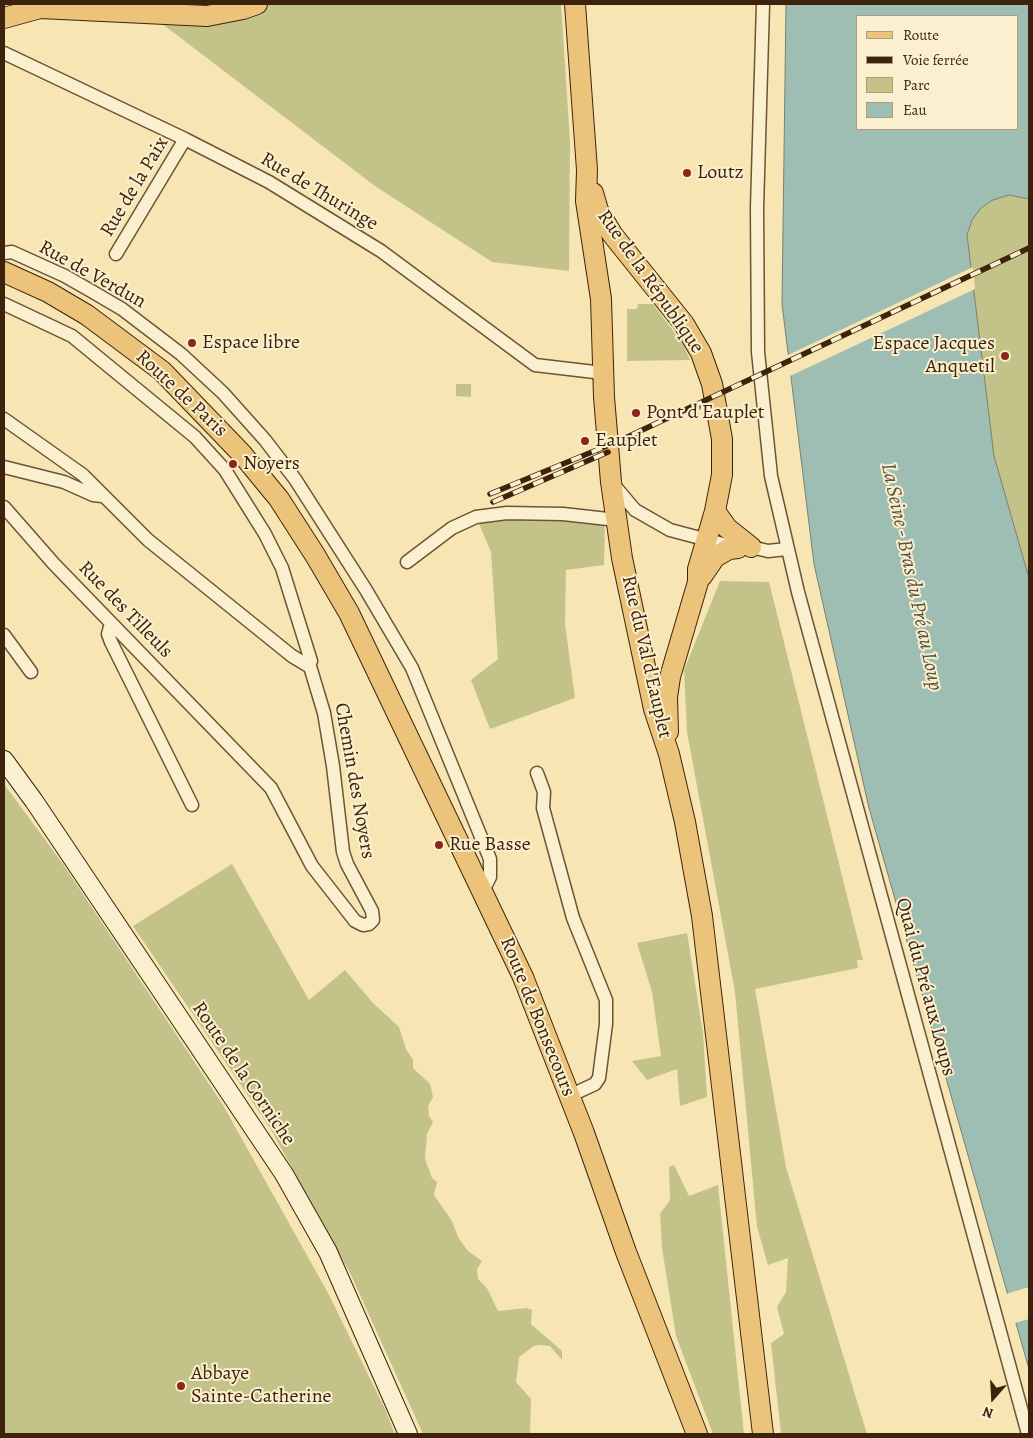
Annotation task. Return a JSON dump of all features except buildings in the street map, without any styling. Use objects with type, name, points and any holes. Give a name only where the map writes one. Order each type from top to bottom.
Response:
[{"type":"main road","points":[[4,18],[40,8],[207,16],[243,9],[257,4]]},
{"type":"main road","name":"Rue de la République","points":[[575,4],[587,170],[586,201],[598,268],[611,482],[617,520]]},
{"type":"main road","name":"Rue de la République","points":[[587,170],[598,210],[612,234],[684,324],[701,353],[708,373],[722,439],[722,475],[707,540]]},
{"type":"main road","points":[[598,268],[613,254],[626,250]]},
{"type":"main road","name":"Route de Paris","points":[[4,272],[48,292],[108,330],[162,372],[211,420],[279,499],[349,613]]},
{"type":"main road","points":[[715,511],[744,548]]},
{"type":"main road","name":"Rue du Val d'Eauplet","points":[[617,520],[622,558],[654,708],[669,754]]},
{"type":"main road","name":"Rue du Val d'Eauplet","points":[[669,754],[667,697],[670,677],[698,582],[698,569],[707,540]]},
{"type":"main road","points":[[698,582],[715,557],[729,549],[744,548]]},
{"type":"main road","name":"Route de Bonsecours","points":[[349,613],[524,977],[628,1259],[697,1434]]},
{"type":"main road","points":[[669,754],[685,822],[702,916],[763,1434]]},
{"type":"street","name":"Quai du Pré aux Loups","points":[[763,4],[757,208],[771,476],[786,528],[787,549],[868,853],[1028,1434]]},
{"type":"street","name":"Rue de Thuringe","points":[[4,53],[185,139],[269,182],[381,251],[535,365],[603,373]]},
{"type":"street","name":"Rue de la Paix","points":[[116,254],[185,139]]},
{"type":"street","name":"Rue de Verdun","points":[[4,253],[12,252],[65,276],[122,309],[181,354],[223,393],[295,479],[366,590],[412,668],[490,859],[490,877],[483,891]]},
{"type":"street","name":"Chemin des Noyers","points":[[4,304],[72,336],[195,436],[224,470],[264,534],[278,560],[311,661],[309,663],[324,713],[334,766],[344,852],[347,864],[372,911],[373,920],[369,924],[363,925],[355,921],[312,866],[271,788],[222,735]]},
{"type":"street","points":[[4,419],[84,475],[102,496],[148,540],[292,656],[307,665],[309,663]]},
{"type":"street","points":[[195,436],[211,420]]},
{"type":"street","points":[[4,466],[64,482],[93,495],[102,496]]},
{"type":"street","points":[[611,482],[642,516],[670,530],[744,548],[768,551],[787,549]]},
{"type":"street","name":"Rue des Tilleuls","points":[[4,507],[54,564],[222,735]]},
{"type":"street","points":[[406,562],[452,528],[476,517],[517,513],[563,514],[617,520]]},
{"type":"street","points":[[111,623],[108,634],[192,805]]},
{"type":"street","points":[[4,635],[31,672]]},
{"type":"street","name":"Route de la Corniche","points":[[4,760],[34,801],[284,1174],[328,1252],[408,1434]]},
{"type":"street","points":[[537,773],[544,792],[543,808],[573,918],[606,1000],[606,1024],[599,1078],[595,1084],[569,1096]]},
{"type":"green space","points":[[136,4],[561,4],[570,141],[569,271],[492,262],[375,186]]},
{"type":"green space","name":"Espace Jacques Anquetil","points":[[1009,195],[1029,199],[1029,578],[994,456],[967,235],[971,220],[981,208],[993,200]]},
{"type":"green space","points":[[638,304],[653,304],[683,344],[690,360],[627,361],[627,309],[637,309]]},
{"type":"green space","points":[[456,384],[471,384],[471,397],[456,396]]},
{"type":"green space","points":[[476,517],[605,519],[604,565],[566,570],[565,624],[575,698],[490,729],[471,680],[498,659],[491,552]]},
{"type":"green space","points":[[720,581],[769,582],[863,960],[857,960],[858,968],[755,989],[786,1167],[867,1434],[781,1434],[771,1343],[784,1334],[777,1307],[786,1292],[788,1258],[768,1265],[757,1227],[735,992],[687,732],[684,670]]},
{"type":"green space","points":[[4,784],[63,864],[223,1105],[328,1293],[386,1411],[395,1434],[4,1434]]},
{"type":"green space","points":[[232,864],[309,1000],[345,970],[373,1003],[399,1027],[406,1049],[413,1060],[413,1068],[430,1084],[433,1097],[428,1106],[429,1116],[433,1122],[427,1134],[425,1159],[432,1178],[437,1182],[434,1195],[452,1221],[458,1237],[468,1251],[482,1261],[477,1269],[478,1279],[487,1288],[498,1311],[527,1308],[532,1310],[531,1324],[562,1351],[562,1360],[550,1346],[540,1345],[534,1346],[519,1357],[516,1382],[531,1399],[530,1434],[423,1434],[351,1275],[270,1128],[133,926]]},
{"type":"green space","points":[[687,933],[703,1033],[707,1097],[680,1106],[677,1069],[647,1080],[632,1061],[661,1056],[652,992],[637,943]]},
{"type":"green space","points":[[674,1165],[689,1196],[718,1185],[744,1434],[713,1434],[676,1336],[662,1248],[660,1214],[670,1200],[669,1167]]},
{"type":"water","name":"La Seine - Bras du Pré au Loup","points":[[786,4],[1029,4],[1029,199],[1009,195],[993,200],[981,208],[972,220],[967,235],[994,456],[1029,578],[1029,1369],[869,808],[814,564],[782,304]]},
{"type":"pier","points":[[973,267],[975,289],[788,377],[786,356]]},
{"type":"pier","points":[[1029,1287],[1029,1319],[1015,1323],[1006,1294]]},
{"type":"railway","points":[[490,494],[621,440],[1029,248]]},
{"type":"railway","points":[[493,502],[608,452]]},
{"type":"place","name":"Loutz","points":[[687,173]]},
{"type":"place","name":"Espace libre","points":[[192,343]]},
{"type":"place","name":"Espace Jacques Anquetil","points":[[1005,356]]},
{"type":"place","name":"Pont d'Eauplet","points":[[636,413]]},
{"type":"place","name":"Eauplet","points":[[585,441]]},
{"type":"place","name":"Noyers","points":[[233,464]]},
{"type":"place","name":"Rue Basse","points":[[439,845]]},
{"type":"place","name":"Abbaye Sainte-Catherine","points":[[181,1386]]}]
